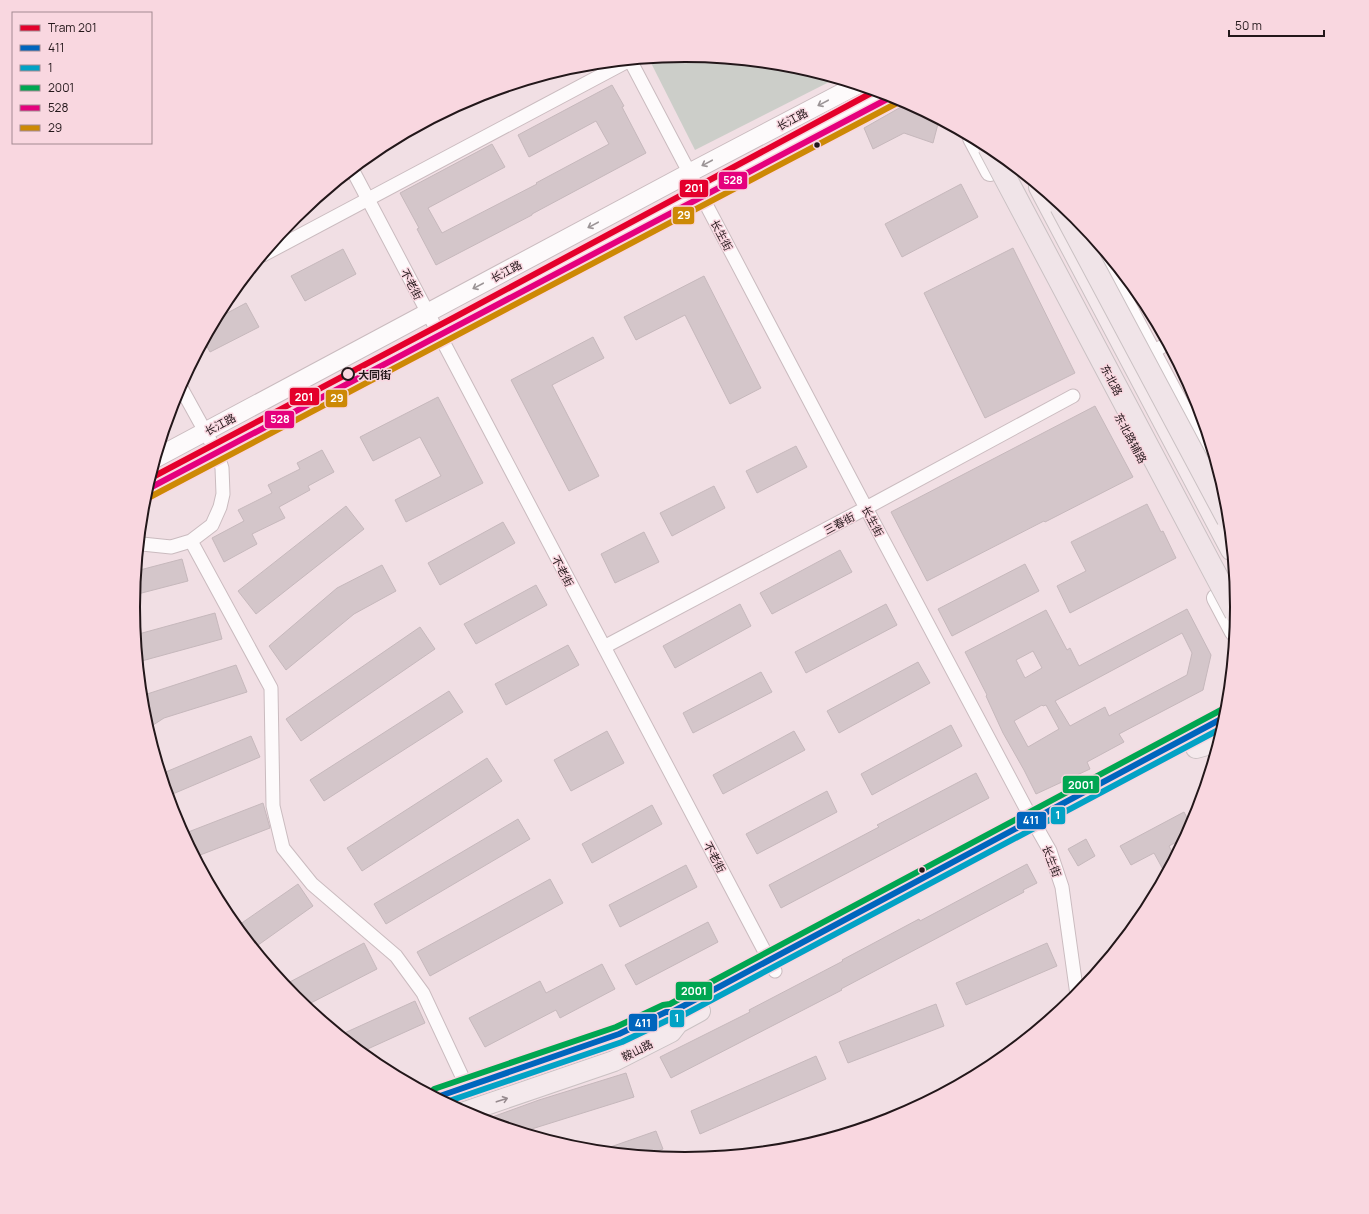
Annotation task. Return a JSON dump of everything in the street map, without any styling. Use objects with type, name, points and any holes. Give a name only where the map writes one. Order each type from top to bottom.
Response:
[{"type":"highway","name":"东北路","points":[[996,161],[1230,601]]},
{"type":"highway","points":[[1052,205],[1220,505]]},
{"type":"main road","name":"长江路","points":[[161,455],[851,88]]},
{"type":"main road","points":[[153,486],[885,100]]},
{"type":"main road","name":"东北路辅路","points":[[977,148],[1229,623]]},
{"type":"main road","name":"东北路","points":[[1018,176],[1225,540]]},
{"type":"main road","name":"东北路","points":[[1051,204],[1129,371],[1228,575]]},
{"type":"main road","points":[[1100,255],[1134,317],[1159,348],[1168,382],[1209,459]]},
{"type":"main road","points":[[1116,410],[1129,371],[1134,317]]},
{"type":"main road","points":[[1129,371],[1168,382]]},
{"type":"main road","name":"鞍山路","points":[[473,1109],[614,1061],[671,1032],[678,1023],[772,966],[1215,732]]},
{"type":"main road","name":"鞍山路","points":[[1036,825],[1196,748],[1214,733]]},
{"type":"main road","name":"鞍山路","points":[[442,1095],[619,1034],[666,1012],[672,1012],[772,966]]},
{"type":"street","name":"长生街","points":[[632,65],[866,508],[1050,851],[1062,887],[1076,986]]},
{"type":"street","points":[[274,249],[617,67]]},
{"type":"street","name":"不老街","points":[[355,174],[772,966]]},
{"type":"street","points":[[143,543],[171,547],[191,541],[212,525],[220,508],[223,494],[222,468],[217,453],[184,393]]},
{"type":"street","name":"三春街","points":[[604,647],[1073,396]]},
{"type":"street","points":[[191,541],[270,688],[273,806],[283,848],[312,884],[396,956],[423,993],[467,1087]]},
{"type":"shaded area","points":[[651,63],[720,63],[791,72],[829,82],[695,150]]},
{"type":"building","points":[[612,85],[624,106],[622,107],[646,153],[436,265],[417,229],[419,228],[400,193],[492,144],[505,167],[428,208],[442,233],[537,184],[536,183],[609,144],[596,121],[529,157],[518,135]]},
{"type":"building","points":[[901,107],[938,124],[933,143],[904,133],[873,149],[864,128]]},
{"type":"building","points":[[961,184],[978,217],[902,257],[885,224]]},
{"type":"building","points":[[1013,248],[1075,373],[985,418],[924,293]]},
{"type":"building","points":[[343,249],[356,274],[305,301],[291,276]]},
{"type":"building","points":[[704,276],[761,388],[730,404],[685,315],[636,340],[624,317]]},
{"type":"building","points":[[246,303],[259,327],[210,352],[207,346],[225,314]]},
{"type":"building","points":[[593,337],[604,358],[552,385],[599,476],[569,491],[511,380]]},
{"type":"building","points":[[438,397],[483,483],[406,522],[395,500],[441,476],[420,437],[373,461],[360,437]]},
{"type":"building","points":[[1095,406],[1133,477],[927,581],[891,512]]},
{"type":"building","points":[[796,446],[807,467],[757,493],[746,471]]},
{"type":"building","points":[[322,450],[334,472],[308,486],[310,490],[279,507],[285,518],[252,534],[257,544],[224,562],[212,538],[244,521],[238,510],[272,493],[268,485],[300,469],[297,463]]},
{"type":"building","points":[[714,486],[725,508],[672,536],[660,513]]},
{"type":"building","points":[[1147,504],[1161,532],[1163,531],[1176,558],[1070,613],[1057,586],[1086,571],[1071,542]]},
{"type":"building","points":[[346,506],[364,529],[256,614],[238,591]]},
{"type":"building","points":[[503,522],[515,543],[440,585],[428,563]]},
{"type":"building","points":[[644,532],[659,562],[615,583],[601,554]]},
{"type":"building","points":[[840,550],[852,572],[772,614],[760,593]]},
{"type":"building","points":[[182,559],[188,581],[140,593],[141,570]]},
{"type":"building","points":[[1025,564],[1039,591],[952,636],[938,609]]},
{"type":"building","points":[[382,565],[396,591],[354,614],[286,670],[269,646],[337,588]]},
{"type":"building","points":[[536,585],[547,605],[476,644],[464,624]]},
{"type":"building","points":[[740,604],[751,626],[675,668],[663,646]]},
{"type":"building","points":[[886,604],[897,625],[806,673],[795,652]]},
{"type":"building","points":[[1187,609],[1211,655],[1203,690],[1119,734],[1124,742],[1087,762],[1090,769],[1036,794],[1003,733],[986,696],[987,695],[965,652],[1046,610],[1067,650],[1070,648],[1079,666]],"holes":[[[1182,633],[1192,653],[1187,675],[1109,716],[1105,707],[1070,726],[1055,701]],[[1033,651],[1042,668],[1025,678],[1016,660]],[[1042,705],[1046,705],[1059,729],[1028,747],[1014,721]]]},
{"type":"building","points":[[215,613],[222,639],[143,661],[141,633]]},
{"type":"building","points":[[420,627],[435,649],[301,741],[286,719]]},
{"type":"building","points":[[568,645],[579,665],[506,705],[495,684]]},
{"type":"building","points":[[918,662],[930,683],[839,733],[827,711]]},
{"type":"building","points":[[236,665],[247,692],[164,718],[153,725],[147,694]]},
{"type":"building","points":[[761,672],[772,692],[693,733],[683,713]]},
{"type":"building","points":[[449,691],[463,712],[324,801],[310,780]]},
{"type":"building","points":[[951,725],[962,746],[872,795],[861,774]]},
{"type":"building","points":[[607,731],[624,763],[571,791],[554,760]]},
{"type":"building","points":[[794,731],[805,750],[723,794],[713,775]]},
{"type":"building","points":[[251,736],[260,757],[173,794],[165,772]]},
{"type":"building","points":[[487,758],[502,781],[362,871],[347,848]]},
{"type":"building","points":[[976,773],[989,798],[781,908],[769,885],[879,827],[877,825]]},
{"type":"building","points":[[827,791],[837,812],[757,854],[746,834]]},
{"type":"building","points":[[263,803],[270,828],[200,855],[188,832]]},
{"type":"building","points":[[652,805],[662,824],[592,863],[582,844]]},
{"type":"building","points":[[1184,812],[1187,818],[1176,842],[1169,846],[1171,851],[1162,868],[1154,853],[1131,865],[1120,846]]},
{"type":"building","points":[[518,819],[530,839],[386,924],[374,904]]},
{"type":"building","points":[[1086,839],[1095,856],[1078,866],[1068,849]]},
{"type":"building","points":[[1027,864],[1037,883],[1023,890],[1024,892],[841,989],[842,990],[671,1078],[660,1057],[750,1012],[749,1010],[843,961],[842,960],[919,919],[920,921]]},
{"type":"building","points":[[686,865],[697,887],[620,927],[609,905]]},
{"type":"building","points":[[550,879],[563,903],[430,976],[417,952]]},
{"type":"building","points":[[298,884],[313,906],[258,945],[241,924]]},
{"type":"building","points":[[708,922],[718,942],[636,985],[625,965]]},
{"type":"building","points":[[364,943],[377,969],[311,1003],[290,982]]},
{"type":"building","points":[[1047,943],[1057,966],[966,1005],[956,983]]},
{"type":"building","points":[[602,964],[615,989],[560,1018],[556,1010],[485,1047],[469,1018],[540,981],[546,993]]},
{"type":"building","points":[[415,1001],[425,1023],[367,1049],[345,1033]]},
{"type":"building","points":[[936,1004],[944,1026],[848,1063],[839,1042]]},
{"type":"building","points":[[816,1056],[826,1079],[700,1134],[691,1111]]},
{"type":"building","points":[[626,1073],[634,1097],[531,1129],[492,1117],[539,1100]]},
{"type":"building","points":[[656,1131],[663,1149],[657,1151],[649,1151],[611,1147]]},
{"type":"tram line","name":"201","points":[[156,475],[455,317],[869,94]]},
{"type":"transit line","name":"528","points":[[153,486],[885,100]]},
{"type":"transit line","name":"29","points":[[151,496],[895,104]]},
{"type":"transit line","name":"2001","points":[[434,1089],[616,1027],[663,1005],[670,1004],[1219,711]]},
{"type":"transit line","name":"411","points":[[442,1095],[619,1034],[666,1012],[672,1012],[1217,721]]},
{"type":"transit line","name":"1","points":[[452,1100],[622,1042],[668,1020],[676,1019],[1215,732]]},
{"type":"place","name":"大同街","points":[[348,374]]}]
